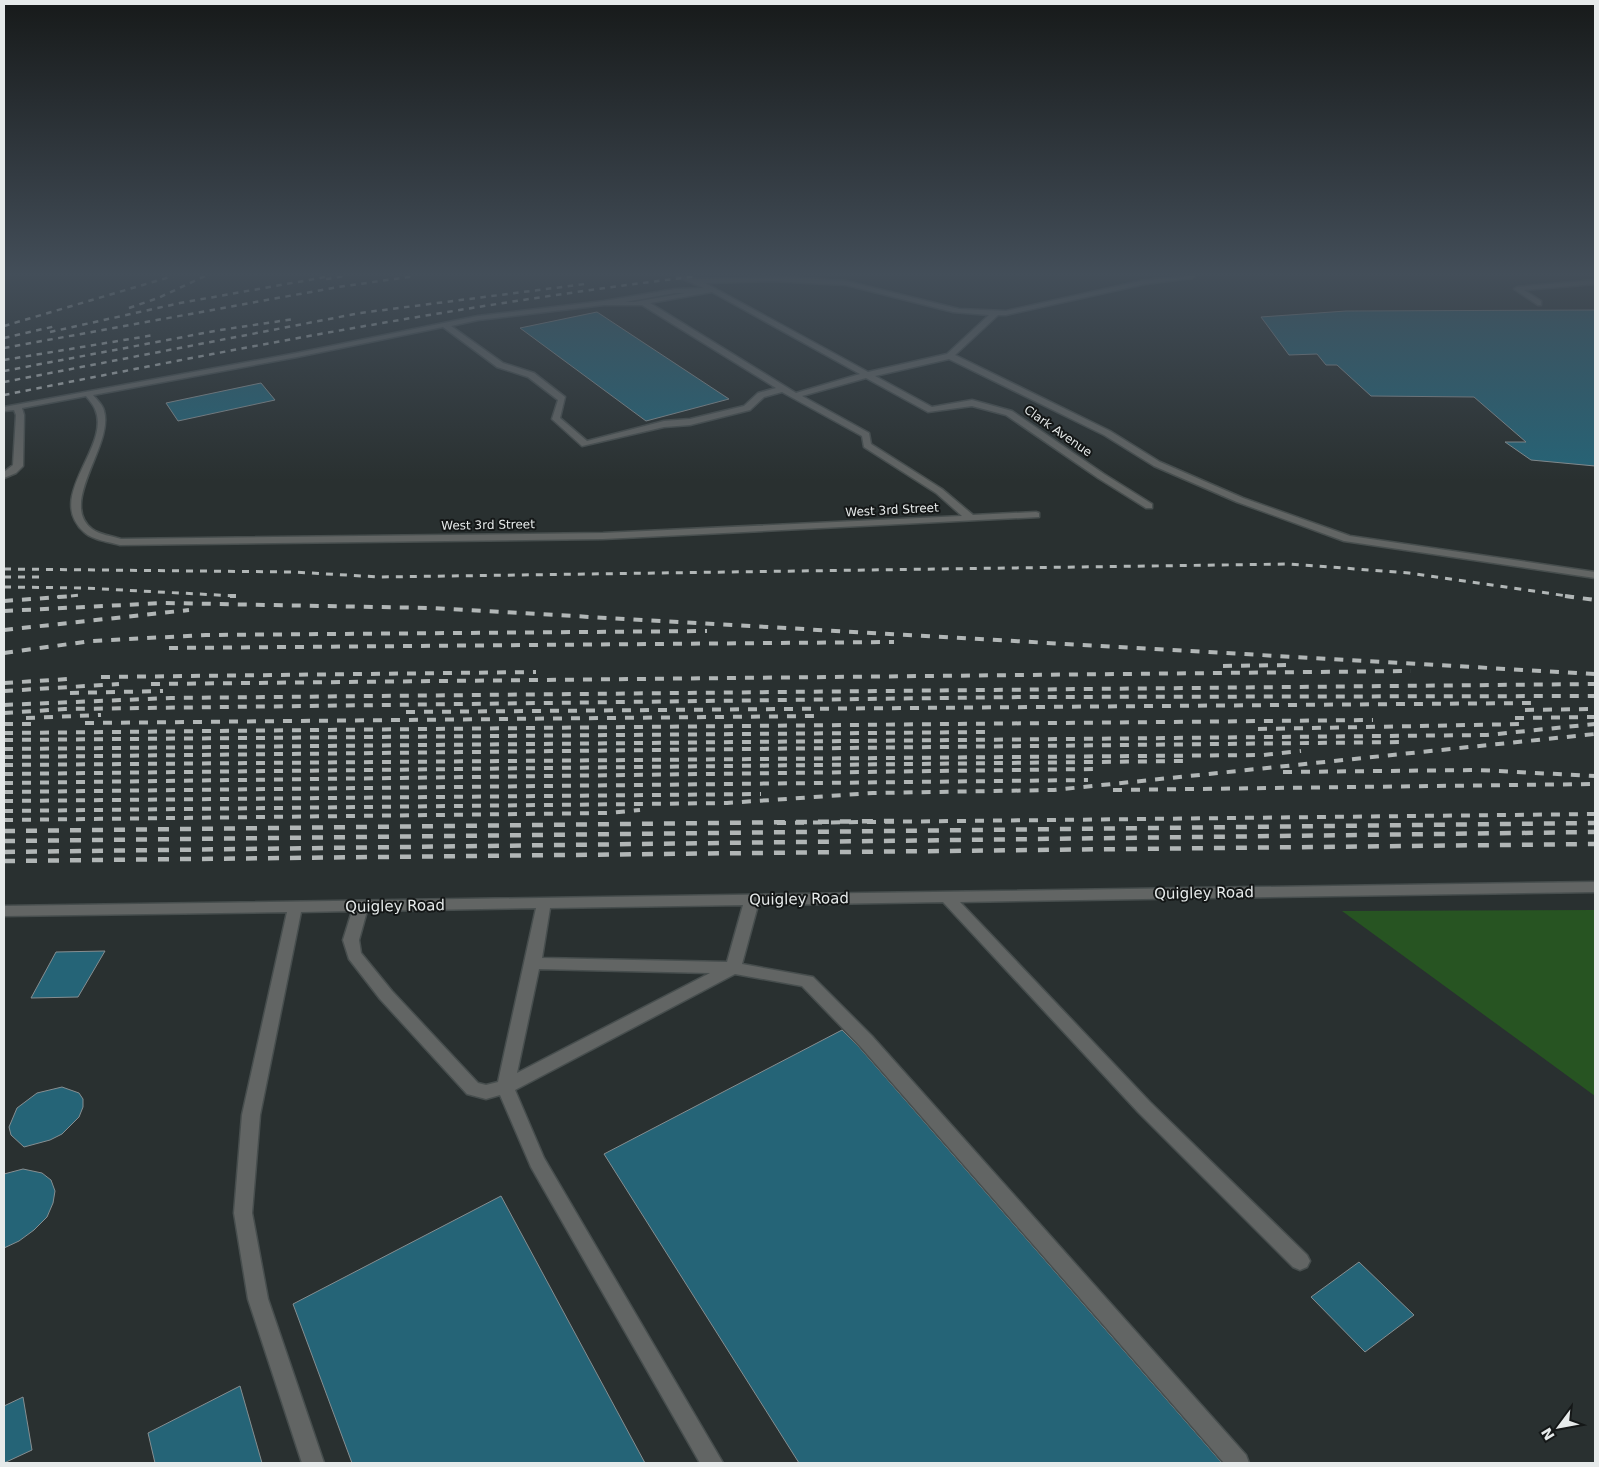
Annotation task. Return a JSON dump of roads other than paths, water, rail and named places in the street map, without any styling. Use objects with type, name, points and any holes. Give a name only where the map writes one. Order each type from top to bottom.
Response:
[{"type":"street","points":[[4,409],[89,395],[346,344]]},
{"type":"street","points":[[472,344],[500,365],[531,375],[562,399],[556,419],[585,444],[664,424],[690,422],[747,408],[761,395],[784,389]]},
{"type":"street","points":[[712,344],[795,396],[866,435],[867,445],[939,491],[971,518]]},
{"type":"street","name":"Clark Avenue","points":[[812,344],[931,410],[972,403],[1009,413],[1149,506]]},
{"type":"street","points":[[795,396],[867,375],[950,356],[962,344]]},
{"type":"street","points":[[950,356],[1107,433],[1157,464],[1240,500],[1348,539],[1595,574]]},
{"type":"street","name":"West 3rd Street","points":[[89,395],[100,411],[100,433],[76,494],[77,514],[88,530],[120,542],[603,536],[1036,515]]},
{"type":"street","points":[[4,475],[13,472],[18,466],[20,415],[17,407]]},
{"type":"street","name":"Quigley Road","points":[[4,912],[1595,887]]},
{"type":"street","points":[[947,897],[1144,1107],[1300,1261]]},
{"type":"street","points":[[361,906],[351,940],[354,955],[380,988],[473,1089],[486,1092],[506,1088],[733,968],[752,900]]},
{"type":"street","points":[[544,903],[506,1088],[537,1162],[712,1463]]},
{"type":"street","points":[[295,907],[251,1115],[243,1213],[258,1299],[313,1463]]},
{"type":"street","points":[[533,963],[733,968],[807,981],[866,1041],[1238,1463]]},
{"type":"railway","points":[[4,348],[23,344]]},
{"type":"railway","points":[[4,360],[97,344]]},
{"type":"railway","points":[[4,371],[144,344]]},
{"type":"railway","points":[[4,382],[198,344]]},
{"type":"railway","points":[[4,395],[266,344]]},
{"type":"railway","points":[[4,569],[293,572],[380,577],[1290,564],[1409,573],[1574,597]]},
{"type":"railway","points":[[4,577],[46,577]]},
{"type":"railway","points":[[4,587],[84,588],[236,596],[230,596]]},
{"type":"railway","points":[[57,597],[82,595]]},
{"type":"railway","points":[[4,601],[73,596]]},
{"type":"railway","points":[[1565,596],[1595,600]]},
{"type":"railway","points":[[4,611],[164,603],[432,608],[1595,674]]},
{"type":"railway","points":[[4,630],[189,610]]},
{"type":"railway","points":[[4,653],[91,641],[206,635],[707,631]]},
{"type":"railway","points":[[169,648],[894,642]]},
{"type":"railway","points":[[1223,666],[1286,665]]},
{"type":"railway","points":[[151,684],[1411,671]]},
{"type":"railway","points":[[101,677],[536,672]]},
{"type":"railway","points":[[4,683],[68,679]]},
{"type":"railway","points":[[4,691],[119,684]]},
{"type":"railway","points":[[4,705],[171,698],[1595,684]]},
{"type":"railway","points":[[70,693],[163,691]]},
{"type":"railway","points":[[4,713],[65,709],[1022,697],[1595,696]]},
{"type":"railway","points":[[406,712],[1536,703]]},
{"type":"railway","points":[[1525,710],[1595,709]]},
{"type":"railway","points":[[26,718],[101,715]]},
{"type":"railway","points":[[85,723],[818,716]]},
{"type":"railway","points":[[1515,718],[1595,717]]},
{"type":"railway","points":[[4,733],[1373,720]]},
{"type":"railway","points":[[4,724],[35,724]]},
{"type":"railway","points":[[1258,729],[1525,724]]},
{"type":"railway","points":[[4,749],[1487,735],[1595,724]]},
{"type":"railway","points":[[4,740],[990,732]]},
{"type":"railway","points":[[4,811],[727,803],[873,793],[1054,790],[1595,734]]},
{"type":"railway","points":[[4,757],[1405,742]]},
{"type":"railway","points":[[4,765],[1263,755],[1301,751]]},
{"type":"railway","points":[[4,774],[1183,761]]},
{"type":"railway","points":[[4,783],[1095,769]]},
{"type":"railway","points":[[1283,772],[1478,770],[1595,776]]},
{"type":"railway","points":[[4,792],[1088,780]]},
{"type":"railway","points":[[1113,790],[1595,784]]},
{"type":"railway","points":[[4,801],[761,794]]},
{"type":"railway","points":[[4,820],[608,813],[640,810]]},
{"type":"railway","points":[[777,823],[1595,814]]},
{"type":"railway","points":[[4,831],[894,821]]},
{"type":"railway","points":[[4,841],[1595,823]]},
{"type":"railway","points":[[4,852],[1595,832]]},
{"type":"railway","points":[[4,861],[1595,844]]}]
